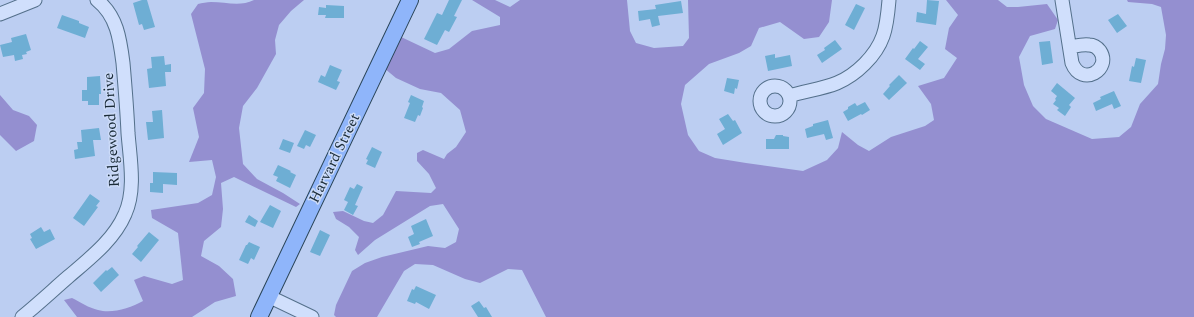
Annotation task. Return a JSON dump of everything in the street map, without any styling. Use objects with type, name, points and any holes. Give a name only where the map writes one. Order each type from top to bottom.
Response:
[{"type":"main road","name":"Harvard Street","points":[[258,317],[410,0]]},
{"type":"street","points":[[0,14],[35,0]]},
{"type":"street","name":"Ridgewood Drive","points":[[22,317],[104,244],[121,223],[129,202],[131,191],[131,169],[121,47],[118,32],[112,17],[97,0]]},
{"type":"street","points":[[789,96],[838,82],[865,63],[874,53],[883,36],[890,0]]},
{"type":"street","points":[[1062,0],[1070,47]]},
{"type":"street","points":[[268,296],[312,317]]},
{"type":"shaded area","points":[[254,0],[304,0],[291,11],[279,25],[275,40],[276,54],[257,88],[243,106],[239,128],[243,164],[257,179],[300,204],[296,207],[234,177],[221,183],[223,209],[221,227],[204,241],[201,256],[219,266],[233,279],[236,296],[215,302],[192,317],[77,317],[64,300],[72,298],[95,309],[115,311],[127,308],[143,301],[134,280],[144,276],[172,284],[183,280],[178,233],[152,218],[151,210],[198,203],[212,195],[216,177],[212,160],[189,162],[199,137],[193,108],[204,93],[205,69],[191,14],[198,4],[201,3],[211,2],[238,4]]},
{"type":"shaded area","points":[[472,0],[495,0],[510,7],[520,0],[627,0],[630,31],[636,43],[654,48],[683,46],[689,38],[688,0],[832,0],[829,22],[819,37],[804,39],[780,22],[759,28],[751,46],[739,53],[709,64],[685,85],[681,104],[688,135],[699,151],[715,158],[803,171],[827,160],[838,148],[842,132],[858,145],[869,151],[891,137],[925,126],[934,120],[931,104],[918,86],[944,78],[957,58],[945,49],[949,28],[958,15],[946,0],[998,0],[1007,7],[1047,4],[1058,20],[1055,29],[1030,36],[1019,57],[1024,85],[1033,106],[1046,119],[1092,139],[1119,137],[1131,127],[1140,104],[1158,84],[1165,49],[1166,35],[1161,7],[1152,4],[1128,2],[1127,0],[1194,0],[1194,317],[546,317],[522,270],[508,269],[480,283],[465,279],[433,265],[415,264],[404,271],[377,317],[336,317],[334,315],[336,305],[352,271],[365,263],[382,257],[428,246],[445,248],[456,242],[459,229],[443,204],[430,206],[375,240],[358,255],[355,250],[359,237],[349,227],[336,219],[333,212],[343,211],[364,221],[373,223],[383,215],[396,191],[431,193],[436,188],[429,174],[417,161],[417,153],[423,150],[444,159],[447,154],[456,147],[466,132],[460,110],[441,93],[420,89],[396,78],[384,68],[399,36],[435,53],[449,49],[472,31],[500,25],[500,17]]},
{"type":"shaded area","points":[[0,95],[13,110],[29,116],[37,125],[34,141],[16,151],[0,135]]},
{"type":"building","points":[[147,0],[155,27],[144,30],[142,24],[139,25],[133,3]]},
{"type":"building","points":[[449,0],[462,0],[454,16],[457,17],[449,32],[445,30],[437,45],[424,39],[437,13],[442,15]]},
{"type":"building","points":[[927,0],[939,1],[936,25],[916,22],[917,12],[926,14]]},
{"type":"building","points":[[681,1],[683,13],[658,16],[660,25],[652,27],[650,19],[639,21],[638,11],[656,9],[655,5]]},
{"type":"building","points":[[856,4],[865,8],[854,30],[845,25]]},
{"type":"building","points":[[326,5],[344,6],[344,18],[325,18],[326,15],[318,15],[319,7],[326,8]]},
{"type":"building","points":[[1118,14],[1127,26],[1117,33],[1108,20]]},
{"type":"building","points":[[62,15],[79,21],[79,23],[89,27],[85,38],[57,28]]},
{"type":"building","points":[[26,34],[31,50],[26,52],[27,54],[22,55],[23,59],[15,61],[14,55],[3,57],[0,45],[12,42],[11,38]]},
{"type":"building","points":[[835,40],[842,49],[822,63],[817,55],[825,50],[824,48]]},
{"type":"building","points":[[920,41],[928,47],[918,59],[925,64],[920,70],[905,59]]},
{"type":"building","points":[[1050,41],[1053,63],[1042,65],[1039,42]]},
{"type":"building","points":[[775,54],[775,58],[790,55],[792,66],[768,71],[765,56]]},
{"type":"building","points":[[164,56],[165,65],[171,64],[171,72],[165,72],[166,86],[149,88],[147,69],[152,68],[151,57]]},
{"type":"building","points":[[1136,58],[1146,60],[1141,83],[1129,81],[1132,66],[1134,67]]},
{"type":"building","points":[[330,65],[342,70],[337,81],[340,82],[336,90],[318,82],[321,75],[325,77]]},
{"type":"building","points":[[899,75],[907,83],[889,100],[883,94],[890,86],[889,85]]},
{"type":"building","points":[[100,76],[101,94],[99,94],[99,105],[88,105],[88,101],[82,101],[82,90],[87,90],[87,77]]},
{"type":"building","points":[[727,78],[739,80],[734,94],[724,91]]},
{"type":"building","points":[[1057,83],[1075,98],[1069,105],[1071,107],[1065,116],[1057,110],[1059,108],[1053,104],[1057,96],[1051,91]]},
{"type":"building","points":[[1114,91],[1121,106],[1114,109],[1112,104],[1096,111],[1093,103],[1101,99],[1100,97]]},
{"type":"building","points":[[411,95],[424,101],[420,116],[418,115],[415,122],[404,118],[410,103],[408,102]]},
{"type":"building","points":[[865,102],[870,110],[848,121],[843,112],[855,103],[857,106]]},
{"type":"building","points":[[162,110],[164,138],[148,140],[146,122],[153,122],[152,111]]},
{"type":"building","points":[[728,114],[733,121],[735,120],[742,133],[723,145],[717,134],[725,129],[719,119]]},
{"type":"building","points":[[828,120],[833,138],[826,140],[824,134],[807,138],[805,129],[813,126],[813,124]]},
{"type":"building","points":[[99,128],[101,140],[93,140],[95,156],[75,159],[74,150],[78,149],[77,142],[82,142],[81,130]]},
{"type":"building","points":[[305,130],[316,135],[310,147],[306,145],[304,149],[297,146]]},
{"type":"building","points":[[776,135],[789,137],[789,149],[766,149],[766,139],[774,139]]},
{"type":"building","points":[[283,139],[294,143],[290,153],[279,149]]},
{"type":"building","points":[[372,147],[382,152],[375,168],[366,164],[368,160],[366,159]]},
{"type":"building","points":[[278,165],[296,175],[290,188],[276,181],[278,177],[273,175]]},
{"type":"building","points":[[153,172],[177,173],[177,185],[163,184],[163,193],[150,192],[150,183],[153,183]]},
{"type":"building","points":[[357,184],[363,187],[355,205],[358,206],[353,215],[344,210],[348,202],[344,200],[350,187],[354,189]]},
{"type":"building","points":[[90,194],[100,201],[96,206],[98,207],[84,226],[73,218]]},
{"type":"building","points":[[270,205],[281,211],[273,228],[260,222]]},
{"type":"building","points":[[249,215],[258,221],[255,227],[245,222]]},
{"type":"building","points":[[426,219],[433,236],[412,247],[408,237],[414,234],[411,226]]},
{"type":"building","points":[[41,227],[44,232],[50,229],[55,239],[36,249],[30,239],[32,238],[30,234]]},
{"type":"building","points":[[320,230],[330,235],[320,256],[310,252]]},
{"type":"building","points":[[149,232],[159,240],[141,262],[132,254]]},
{"type":"building","points":[[249,242],[260,247],[254,260],[251,258],[248,264],[239,260]]},
{"type":"building","points":[[112,267],[119,275],[101,292],[93,283],[106,270],[107,271]]},
{"type":"building","points":[[416,286],[436,295],[429,309],[416,302],[415,304],[407,301],[412,289],[414,290]]},
{"type":"building","points":[[479,301],[484,308],[486,307],[492,317],[478,317],[471,306]]}]
